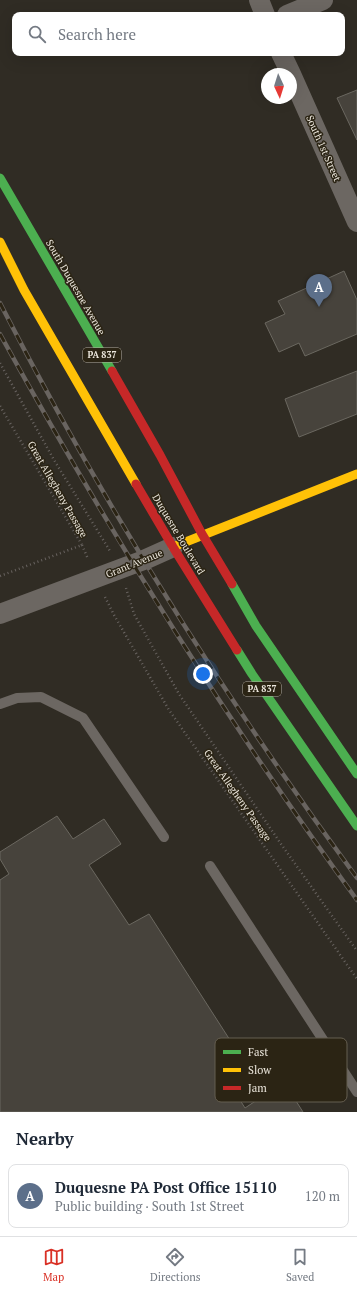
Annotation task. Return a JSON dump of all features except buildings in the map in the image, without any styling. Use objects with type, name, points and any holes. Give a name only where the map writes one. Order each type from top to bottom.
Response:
[{"type":"main road","name":"South Duquesne Avenue","points":[[0,178],[160,455],[202,534]]},
{"type":"main road","name":"Duquesne Boulevard","points":[[0,242],[24,290],[173,547],[252,674],[357,826]]},
{"type":"main road","name":"Grant Avenue","points":[[173,547],[202,534],[357,474]]},
{"type":"main road","name":"Duquesne Boulevard","points":[[202,534],[256,626],[357,774]]},
{"type":"street","points":[[259,0],[264,12]]},
{"type":"street","points":[[293,12],[323,0]]},
{"type":"street","name":"South 1st Street","points":[[282,56],[288,68]]},
{"type":"street","name":"South 1st Street","points":[[297,87],[357,222]]},
{"type":"street","name":"Grant Avenue","points":[[0,614],[173,547]]},
{"type":"lane","points":[[0,704],[17,698],[41,697],[83,718],[164,837]]},
{"type":"lane","points":[[210,866],[322,1038]]},
{"type":"lane","points":[[347,1077],[357,1092]]},
{"type":"path","points":[[0,363],[54,460],[121,568],[134,614],[179,694],[281,844],[357,951]]},
{"type":"path","name":"Great Allegheny Passage","points":[[0,406],[82,545],[0,576]]},
{"type":"path","name":"Great Allegheny Passage","points":[[114,615],[169,710],[357,978]]},
{"type":"railway","points":[[0,303],[80,452],[167,598],[259,740],[357,878]]},
{"type":"railway","points":[[0,334],[83,480],[170,623],[261,763],[357,900]]},
{"type":"traffic: fast","points":[[0,178],[112,371]]},
{"type":"traffic: fast","points":[[232,584],[256,626],[357,774]]},
{"type":"traffic: fast","points":[[237,650],[357,826]]},
{"type":"traffic: slow","points":[[0,242],[24,290],[136,484]]},
{"type":"traffic: slow","points":[[173,547],[357,474]]},
{"type":"traffic: jam","points":[[112,371],[160,455],[202,534],[232,584]]},
{"type":"traffic: jam","points":[[136,484],[237,650]]},
{"type":"place","name":"Duquesne PA Post Office 15110","points":[[319,307]]}]
